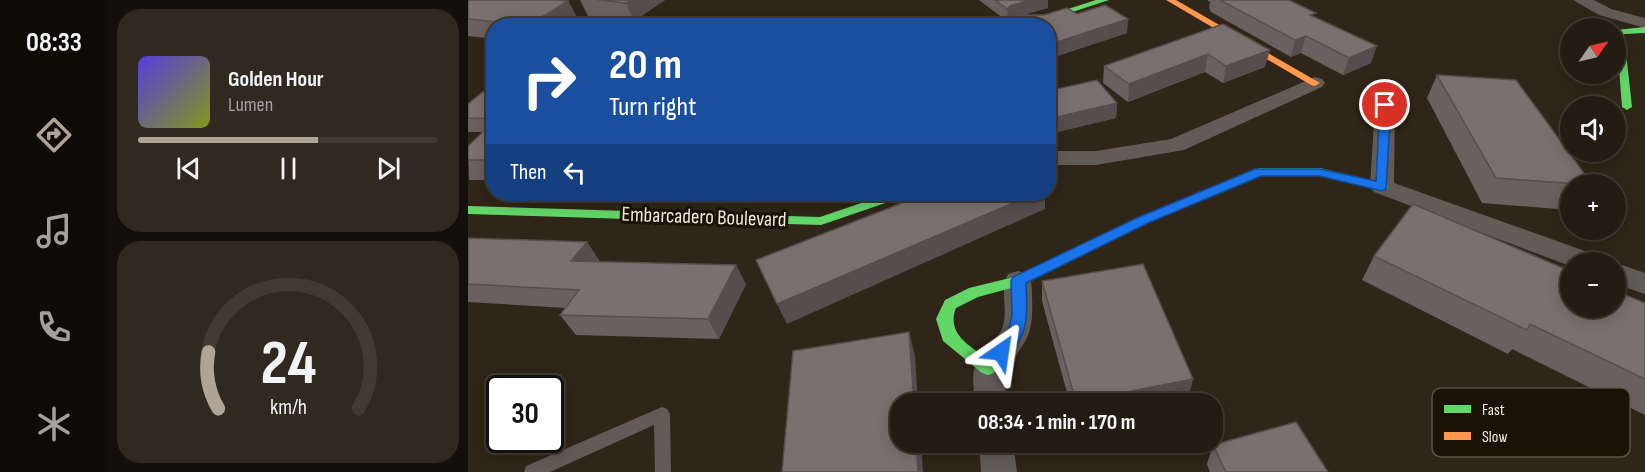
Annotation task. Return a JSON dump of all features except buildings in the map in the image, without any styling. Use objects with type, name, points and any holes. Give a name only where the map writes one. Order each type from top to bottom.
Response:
[{"type":"street","points":[[1045,18],[1105,0]]},
{"type":"street","points":[[1170,0],[1315,83]]},
{"type":"street","points":[[1581,0],[1605,12],[1645,23]]},
{"type":"street","points":[[1627,107],[1619,32],[1645,30]]},
{"type":"street","points":[[1056,158],[1096,158],[1176,145],[1315,83]]},
{"type":"street","points":[[1382,187],[1385,105]]},
{"type":"street","points":[[988,368],[950,337],[944,319],[950,304],[974,292],[1018,281],[1143,220],[1259,172],[1320,172],[1382,187],[1560,252]]},
{"type":"street","name":"Embarcadero Boulevard","points":[[468,210],[821,221],[879,201]]},
{"type":"street","points":[[1626,277],[1645,284]]},
{"type":"street","points":[[990,393],[988,368],[1015,336],[1019,315],[1018,281]]},
{"type":"street","points":[[997,453],[999,472]]},
{"type":"lane","points":[[532,472],[662,414],[663,472]]},
{"type":"traffic: fast","points":[[1045,18],[1105,0]]},
{"type":"traffic: fast","points":[[1627,107],[1619,32],[1645,30]]},
{"type":"traffic: fast","points":[[988,368],[949,337],[944,319],[950,304],[974,292],[1018,281],[1143,220],[1259,172],[1320,172],[1382,187]]},
{"type":"traffic: fast","points":[[468,210],[821,221],[879,201]]},
{"type":"traffic: slow","points":[[1170,0],[1315,83]]},
{"type":"route","points":[[1001,352],[1015,336],[1019,315],[1018,281],[1143,220],[1259,172],[1320,172],[1382,187],[1385,105]]}]
